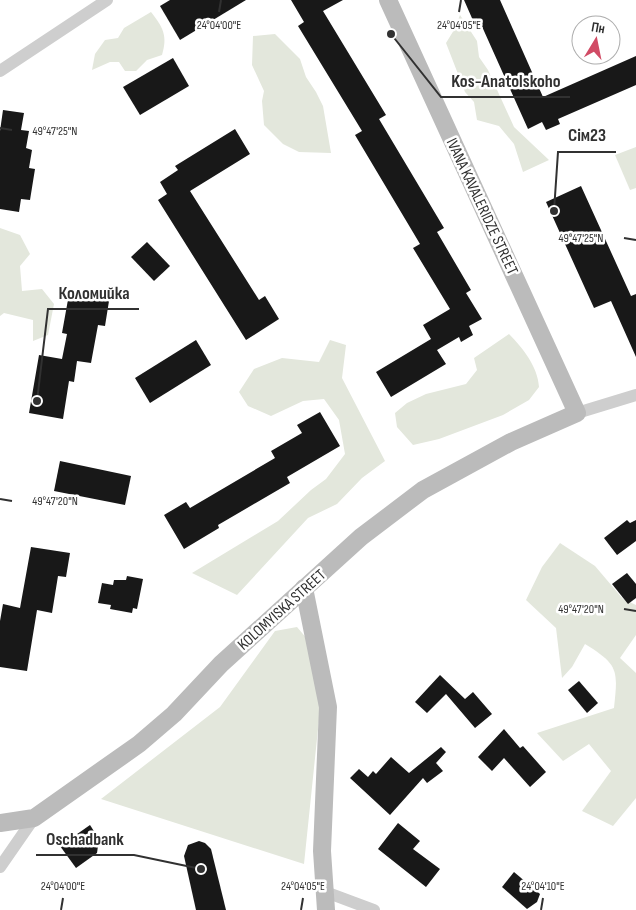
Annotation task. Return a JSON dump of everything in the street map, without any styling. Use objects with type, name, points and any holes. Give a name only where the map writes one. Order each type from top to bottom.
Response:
[{"type":"street","points":[[0,71],[108,0]]},
{"type":"street","name":"IVANA KAVALERIDZE STREET","points":[[388,0],[578,413]]},
{"type":"street","points":[[578,413],[636,395]]},
{"type":"street","name":"KOLOMYISKA STREET","points":[[0,822],[34,818],[139,744],[174,714],[221,664],[361,537],[423,490],[511,442],[578,413]]},
{"type":"street","points":[[304,588],[328,706],[322,851],[323,890],[326,910]]},
{"type":"street","points":[[0,867],[34,818]]},
{"type":"street","points":[[323,890],[374,910]]},
{"type":"shaded area","points":[[151,12],[159,22],[163,32],[165,42],[162,55],[147,60],[136,71],[125,71],[119,62],[110,62],[92,70],[95,54],[105,40],[118,38],[124,28]]},
{"type":"shaded area","points":[[460,15],[477,41],[479,57],[488,70],[514,127],[549,160],[523,172],[514,144],[499,126],[477,120],[474,102],[465,92],[446,43]]},
{"type":"shaded area","points":[[275,34],[300,59],[306,77],[323,106],[331,153],[299,152],[283,144],[264,125],[262,101],[264,91],[252,65],[253,36]]},
{"type":"shaded area","points":[[636,147],[636,188],[630,190],[615,155]]},
{"type":"shaded area","points":[[0,228],[20,235],[30,254],[20,266],[22,291],[42,289],[54,304],[48,335],[33,341],[33,320],[4,313],[0,316]]},
{"type":"shaded area","points":[[509,334],[524,352],[536,372],[539,387],[529,400],[503,415],[439,439],[413,445],[397,427],[395,413],[407,403],[426,394],[466,384],[477,370],[474,358]]},
{"type":"shaded area","points":[[330,340],[346,345],[342,378],[385,461],[362,478],[337,504],[308,518],[237,595],[192,573],[278,521],[311,490],[326,479],[345,454],[339,420],[324,399],[303,401],[271,416],[248,406],[239,392],[254,369],[282,358],[319,362]]},
{"type":"shaded area","points":[[560,543],[595,566],[623,599],[636,605],[636,635],[620,658],[636,673],[636,798],[613,826],[582,811],[611,771],[589,744],[563,761],[537,733],[614,708],[616,677],[610,663],[585,644],[572,667],[562,678],[556,628],[526,600],[542,567]]},
{"type":"shaded area","points":[[297,627],[308,640],[320,710],[304,864],[101,799],[220,707],[275,631]]},
{"type":"building","points":[[170,0],[246,0],[180,40],[160,6]]},
{"type":"building","points":[[291,0],[343,0],[323,11],[386,115],[379,119],[444,228],[437,232],[471,290],[466,293],[482,319],[469,326],[473,335],[461,342],[459,337],[437,350],[446,364],[391,397],[376,372],[431,339],[423,325],[450,309],[413,248],[420,244],[355,135],[362,131],[298,26],[304,22]]},
{"type":"building","points":[[464,0],[500,0],[543,97],[616,65],[621,65],[621,63],[636,56],[636,85],[558,119],[560,124],[546,130],[542,122],[528,129],[480,22],[475,25]]},
{"type":"building","points":[[173,58],[189,86],[140,115],[123,87]]},
{"type":"building","points":[[3,110],[24,113],[21,130],[29,131],[26,148],[32,150],[29,168],[35,169],[30,200],[21,199],[19,212],[0,209],[0,131]]},
{"type":"building","points":[[235,129],[250,154],[190,191],[259,300],[265,296],[279,319],[246,340],[158,200],[167,194],[160,182],[178,170],[175,166]]},
{"type":"building","points":[[581,186],[631,296],[636,294],[636,357],[611,301],[594,308],[546,202]]},
{"type":"building","points":[[147,242],[170,266],[154,281],[131,257]]},
{"type":"building","points":[[69,294],[109,301],[105,326],[98,325],[91,363],[77,361],[74,382],[69,381],[63,419],[29,413],[39,355],[62,359],[67,334],[62,333]]},
{"type":"building","points":[[196,340],[211,365],[150,403],[135,378]]},
{"type":"building","points":[[320,412],[340,446],[287,477],[290,483],[218,525],[219,528],[184,549],[164,515],[186,502],[190,508],[275,458],[271,451],[302,433],[297,425]]},
{"type":"building","points":[[60,461],[131,476],[125,505],[54,491]]},
{"type":"building","points":[[627,520],[630,523],[636,520],[636,541],[617,555],[604,538]]},
{"type":"building","points":[[31,547],[70,553],[66,577],[58,576],[52,613],[37,610],[27,671],[0,667],[0,621],[3,604],[20,608]]},
{"type":"building","points":[[627,573],[636,584],[636,598],[628,604],[612,584]]},
{"type":"building","points":[[127,576],[143,579],[137,609],[133,608],[132,613],[110,609],[111,605],[98,603],[102,583],[113,585],[114,580],[126,580]]},
{"type":"building","points":[[440,675],[465,699],[473,692],[492,714],[475,728],[446,694],[427,713],[415,702]]},
{"type":"building","points":[[579,681],[598,703],[587,713],[568,690]]},
{"type":"building","points":[[504,729],[520,748],[523,746],[546,772],[530,787],[504,758],[492,771],[478,757]]},
{"type":"building","points":[[441,747],[446,752],[436,763],[443,771],[427,783],[423,778],[390,815],[350,778],[359,769],[368,777],[373,771],[376,774],[391,757],[409,773]]},
{"type":"building","points":[[398,823],[420,841],[413,849],[440,869],[426,887],[378,849]]},
{"type":"building","points":[[90,825],[99,839],[97,853],[76,868],[60,846]]},
{"type":"building","points":[[199,841],[205,843],[211,849],[226,910],[196,910],[184,856],[188,845]]},
{"type":"building","points":[[514,872],[540,894],[537,902],[527,909],[502,887]]},
{"type":"place","name":"Kos-Anatolskoho","points":[[391,34]]},
{"type":"place","name":"Сім23","points":[[554,211]]},
{"type":"place","name":"Коломийка","points":[[37,401]]},
{"type":"place","name":"Oschadbank","points":[[201,869]]}]
